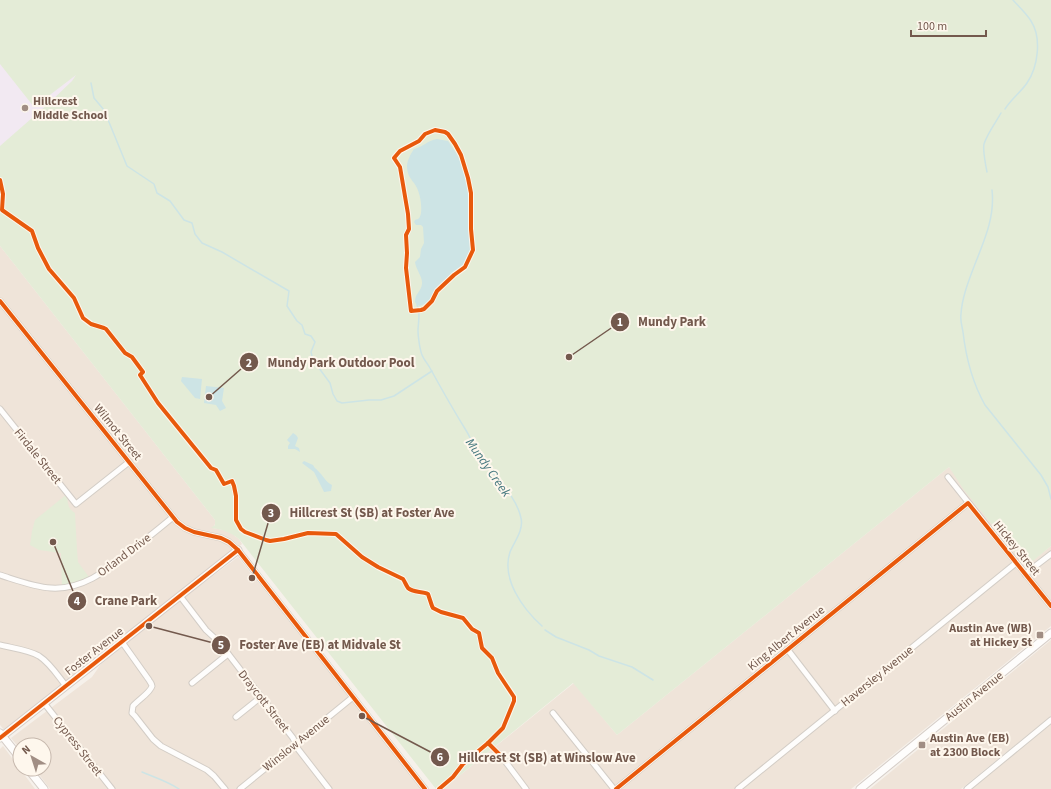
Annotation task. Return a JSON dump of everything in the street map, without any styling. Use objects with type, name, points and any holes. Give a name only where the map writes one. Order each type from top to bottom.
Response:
[{"type":"street","name":"Wilmot Street","points":[[0,301],[173,517],[189,530],[200,534],[221,538],[229,542],[238,550],[426,789]]},
{"type":"street","name":"Firdale Street","points":[[0,409],[76,504],[129,462]]},
{"type":"street","name":"Hickey Street","points":[[948,477],[1051,606]]},
{"type":"street","name":"King Albert Avenue","points":[[615,789],[968,503]]},
{"type":"street","name":"Orland Drive","points":[[0,576],[52,588],[74,586],[85,582],[108,569],[173,517]]},
{"type":"street","name":"Foster Avenue","points":[[1,736],[238,550]]},
{"type":"street","points":[[1025,574],[1051,554]]},
{"type":"street","name":"Haversley Avenue","points":[[738,789],[1016,563]]},
{"type":"street","name":"Draycott Street","points":[[180,596],[206,630],[219,642],[293,738],[298,749],[329,789]]},
{"type":"street","name":"Austin Avenue","points":[[860,789],[1051,633]]},
{"type":"street","points":[[122,642],[152,686],[148,692],[132,706],[132,712],[153,739],[161,746],[207,770],[225,789]]},
{"type":"street","points":[[0,645],[32,653],[41,657],[66,686]]},
{"type":"street","points":[[788,650],[835,711]]},
{"type":"street","points":[[192,683],[228,654]]},
{"type":"street","points":[[236,717],[261,697]]},
{"type":"street","name":"Winslow Avenue","points":[[240,789],[353,697]]},
{"type":"street","name":"Cypress Street","points":[[44,703],[112,789]]},
{"type":"street","points":[[553,712],[615,789]]},
{"type":"street","points":[[967,789],[1051,720]]},
{"type":"street","points":[[1,736],[12,749]]},
{"type":"street","points":[[502,757],[526,789]]},
{"type":"street","points":[[34,777],[44,789]]},
{"type":"shaded area","name":"Hillcrest Middle School","points":[[0,0],[99,69],[0,147]]},
{"type":"shaded area","points":[[437,139],[448,141],[457,154],[465,171],[469,190],[469,221],[472,249],[464,266],[439,288],[429,302],[420,306],[415,302],[422,281],[415,262],[420,257],[421,249],[424,243],[423,227],[421,225],[416,225],[414,222],[420,216],[421,206],[418,190],[408,174],[407,164],[414,149]]},
{"type":"shaded area","points":[[0,246],[215,520],[213,528],[231,533],[239,539],[242,544],[5,731],[0,725]]},
{"type":"shaded area","points":[[182,377],[202,379],[200,399],[195,398],[181,381]]},
{"type":"shaded area","points":[[206,386],[224,388],[222,401],[226,408],[220,411],[216,405],[204,403]]},
{"type":"shaded area","points":[[293,433],[298,438],[295,446],[299,448],[300,452],[295,449],[288,449],[290,443],[287,440]]},
{"type":"shaded area","points":[[304,461],[313,465],[332,485],[331,491],[324,492],[314,472],[302,463]]},
{"type":"shaded area","points":[[949,467],[1027,565],[1051,546],[1051,626],[851,789],[443,789],[574,683],[617,735]]},
{"type":"shaded area","points":[[238,557],[423,789],[50,789],[41,777],[52,777],[52,737],[12,737],[92,677],[101,664],[175,604]]},
{"type":"shaded area","points":[[1051,640],[1051,716],[961,789],[870,789]]},
{"type":"shaded area","points":[[1051,724],[1051,789],[972,789]]},
{"type":"shaded area","points":[[3,746],[12,758],[12,777],[26,777],[35,789],[0,789],[0,749]]},
{"type":"green space","points":[[0,0],[1051,0],[1051,546],[1028,565],[1020,556],[1017,555],[964,490],[949,467],[617,735],[573,683],[443,789],[436,789],[239,539],[226,531],[211,528],[215,525],[215,520],[0,246],[0,146],[48,104],[72,81],[76,75],[34,107],[0,64]]},
{"type":"green space","points":[[67,494],[69,507],[75,513],[78,562],[91,580],[62,588],[61,553],[39,550],[30,545],[35,520]]},
{"type":"waterway","points":[[1005,109],[1025,86],[1031,76],[1034,69],[1037,52],[1037,36],[1031,21],[1013,0]]},
{"type":"waterway","points":[[91,83],[94,98],[104,110],[127,166],[154,184],[157,193],[170,201],[184,220],[192,223],[195,234],[202,243],[222,252],[289,291],[287,306],[297,321],[302,325],[305,334],[311,336],[315,342],[311,352],[313,360],[330,383],[337,401],[342,403],[381,400],[394,396],[432,371]]},
{"type":"waterway","points":[[987,172],[984,144],[989,132],[1001,113]]},
{"type":"waterway","points":[[992,190],[993,200],[991,218],[964,295],[961,321],[966,351],[973,379],[985,405],[1041,475],[1048,487],[1051,499]]},
{"type":"waterway","name":"Mundy Creek","points":[[417,305],[419,314],[418,337],[423,357],[468,434],[474,448],[515,502],[522,522],[518,536],[510,552],[508,562],[511,583],[521,602],[542,626]]},
{"type":"waterway","name":"Mundy Creek","points":[[545,630],[556,637],[589,650],[599,656],[632,667],[653,680]]},
{"type":"waterway","points":[[142,772],[179,789]]},
{"type":"cycle path","points":[[435,130],[448,134],[461,155],[471,193],[471,229],[473,250],[465,267],[437,291],[432,301],[424,309],[411,311],[406,268],[406,235],[409,229],[408,214],[400,167],[394,158],[400,151],[419,141],[425,134],[435,130]]},
{"type":"cycle path","points":[[0,180],[3,194],[2,210],[32,231],[38,248],[49,269],[74,298],[83,318],[91,324],[106,329],[125,353],[132,357],[143,372],[140,375],[158,403],[211,468],[216,470],[224,484],[232,481],[236,496],[236,520],[241,529],[245,532],[270,541],[308,533],[336,534],[362,557],[378,567],[403,579],[410,590],[428,594],[433,608],[441,612],[463,618],[472,629],[479,633],[482,648],[492,658],[498,673],[514,697],[514,701],[503,728],[488,743],[502,757]]},
{"type":"cycle path","points":[[0,301],[177,522],[194,532],[221,538],[229,542],[238,550],[425,789]]},
{"type":"cycle path","points":[[616,789],[968,503],[1051,606]]},
{"type":"cycle path","points":[[0,738],[238,550]]},
{"type":"cycle path","points":[[439,789],[453,777],[463,764],[488,743]]},
{"type":"place","name":"Hillcrest Middle School","points":[[25,108]]},
{"type":"place","name":"Mundy Park","points":[[569,357]]},
{"type":"place","name":"Mundy Park Outdoor Pool","points":[[209,397]]},
{"type":"place","name":"Crane Park","points":[[53,542]]},
{"type":"place","name":"Hillcrest St (SB) at Foster Ave","points":[[252,578]]},
{"type":"place","name":"Foster Ave (EB) at Midvale St","points":[[149,626]]},
{"type":"place","name":"Austin Ave (WB) at Hickey St","points":[[1040,635]]},
{"type":"place","name":"Hillcrest St (SB) at Winslow Ave","points":[[362,716]]},
{"type":"place","name":"Austin Ave (EB) at 2300 Block","points":[[922,745]]}]
